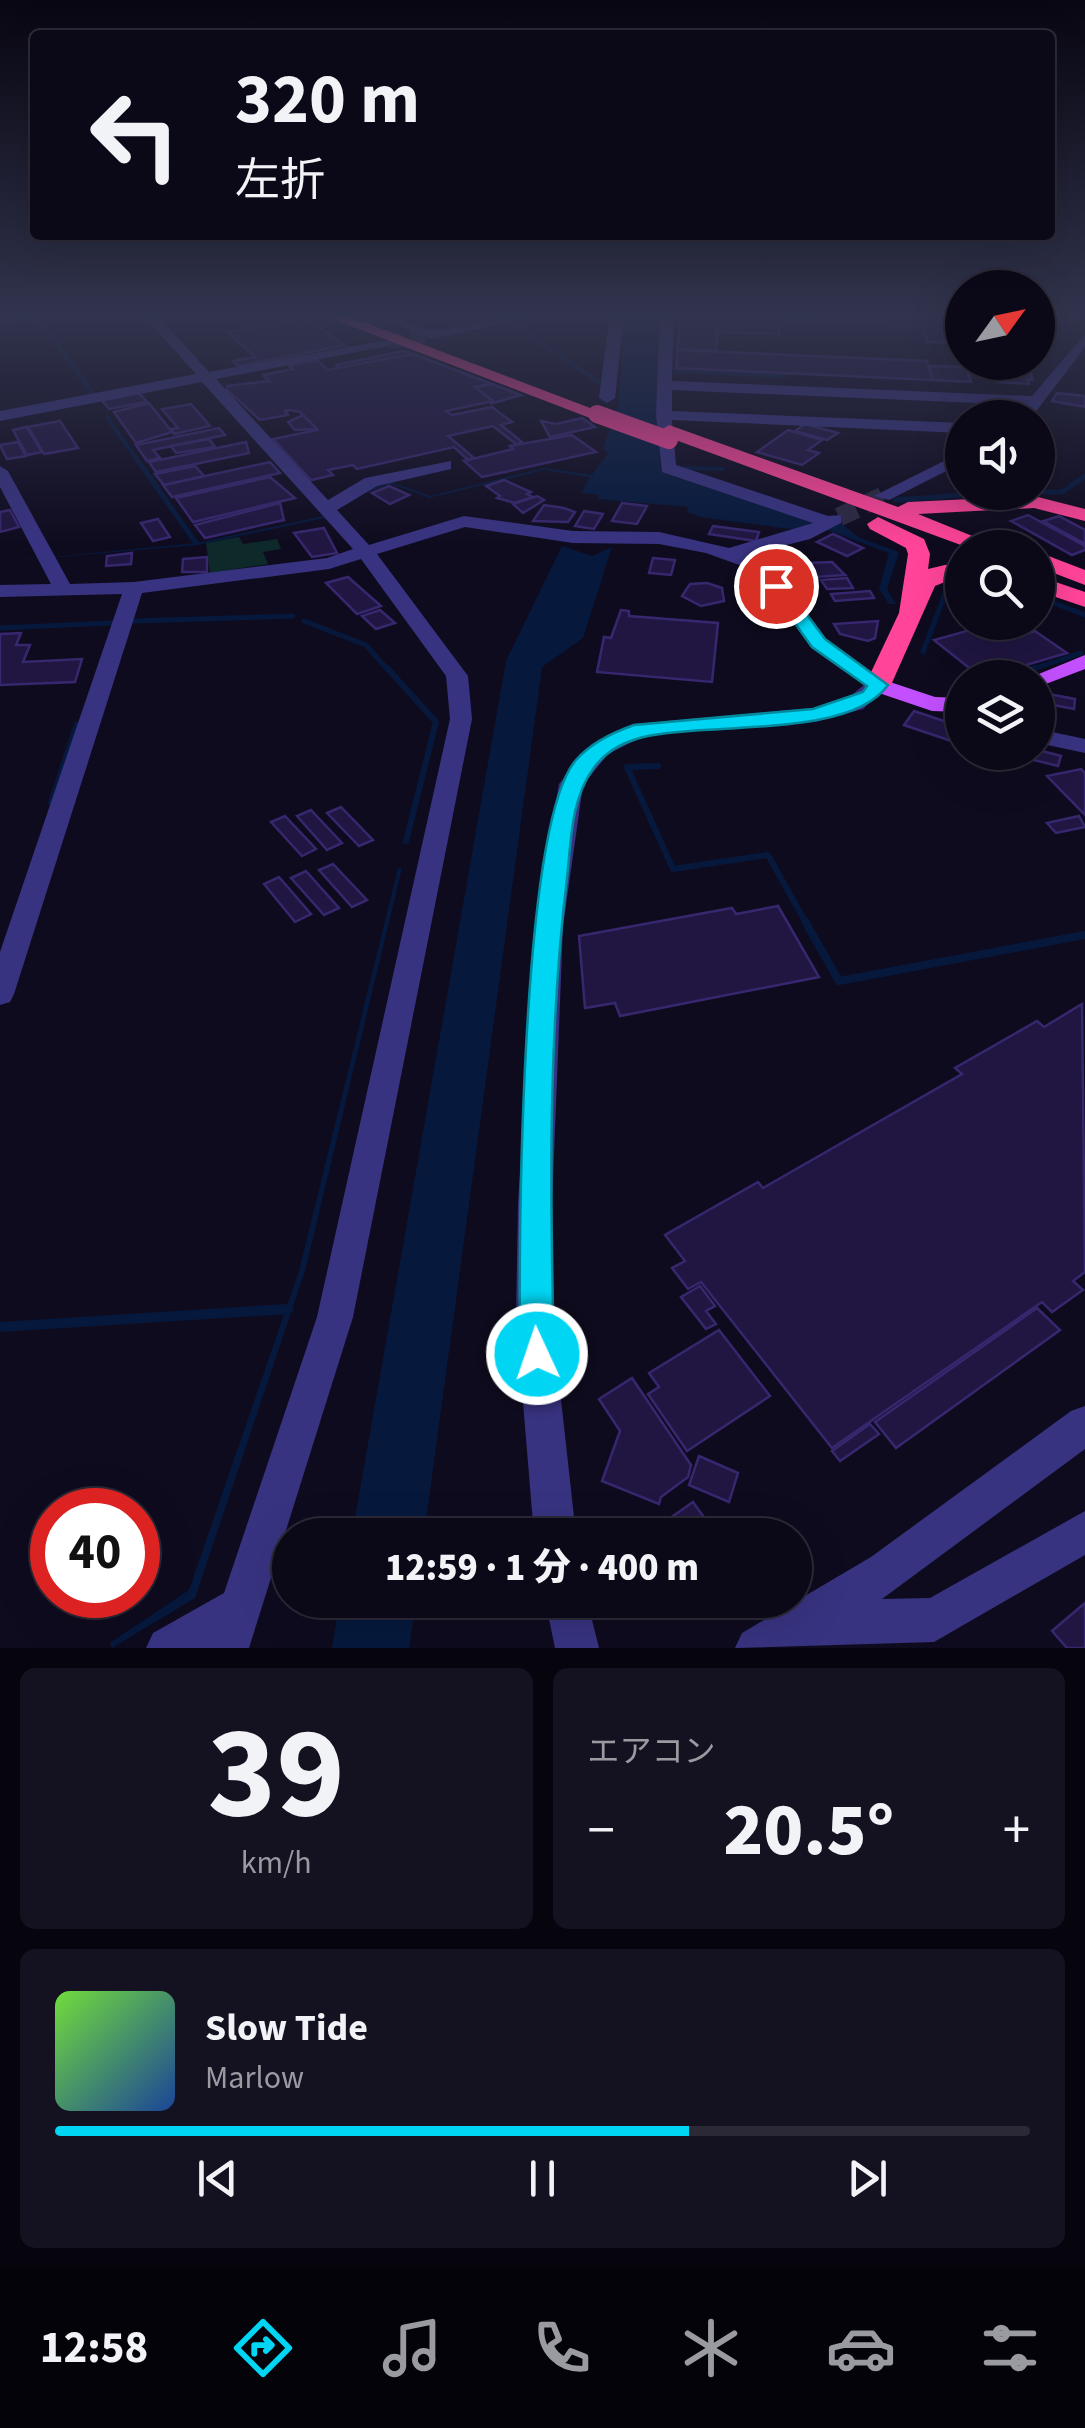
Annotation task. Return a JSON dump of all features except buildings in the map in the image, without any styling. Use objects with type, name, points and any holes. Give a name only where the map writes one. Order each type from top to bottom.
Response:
[{"type":"highway","points":[[556,390],[604,406]]},
{"type":"highway","points":[[559,390],[667,429],[910,537],[919,554],[908,611]]},
{"type":"highway","points":[[783,479],[912,509],[945,507]]},
{"type":"highway","points":[[783,479],[945,533]]},
{"type":"highway","points":[[783,479],[945,542]]},
{"type":"highway","points":[[1055,509],[1085,515]]},
{"type":"highway","points":[[990,530],[985,521],[997,510]]},
{"type":"highway","points":[[1055,569],[1085,580]]},
{"type":"highway","points":[[878,685],[908,611],[925,582],[945,571]]},
{"type":"highway","points":[[1055,585],[1085,596]]},
{"type":"main road","points":[[1055,673],[1085,661]]},
{"type":"main road","points":[[878,685],[945,705]]},
{"type":"street","points":[[0,416],[138,390]]},
{"type":"street","points":[[218,390],[368,554],[458,676],[461,718],[336,1318],[227,1648]]},
{"type":"street","points":[[604,406],[606,390]]},
{"type":"street","points":[[665,390],[668,468],[828,523],[729,554]]},
{"type":"street","points":[[728,418],[729,390]]},
{"type":"street","points":[[796,421],[793,390],[1014,400]]},
{"type":"street","points":[[667,429],[728,418],[945,427]]},
{"type":"street","points":[[329,512],[370,482],[444,465]]},
{"type":"street","points":[[883,496],[945,465]]},
{"type":"street","points":[[0,471],[64,590]]},
{"type":"street","points":[[0,592],[134,588],[368,554],[428,529],[464,521],[573,537],[658,538],[729,554],[763,572],[818,643],[878,685],[854,704],[815,714],[641,729],[600,749],[572,784],[549,926],[534,1205],[534,1318],[553,1518]]},
{"type":"street","points":[[0,994],[8,944],[134,588]]},
{"type":"street","points":[[1055,737],[1085,737]]},
{"type":"street","points":[[1055,739],[1085,746]]},
{"type":"street","points":[[758,1648],[810,1621],[927,1545],[1085,1425]]},
{"type":"street","points":[[810,1621],[934,1620],[1085,1532]]},
{"type":"street","points":[[168,1648],[244,1606]]},
{"type":"street","points":[[570,1618],[577,1648]]},
{"type":"green space","points":[[239,537],[243,544],[277,539],[281,549],[263,552],[268,564],[210,573],[206,543]]},
{"type":"water","points":[[620,390],[658,390],[661,471],[830,526],[841,523],[860,538],[899,552],[887,589],[896,604],[889,604],[879,589],[889,553],[814,525],[797,530],[700,517],[687,512],[688,507],[597,499],[599,495],[581,493],[590,477],[544,470],[429,498],[392,484],[358,495],[325,518],[197,545],[0,562],[196,543],[323,516],[354,494],[392,482],[430,496],[544,468],[592,475],[608,453],[603,448]]},
{"type":"water","points":[[562,546],[592,556],[612,547],[583,638],[542,667],[426,1518],[355,1518],[506,661]]},
{"type":"water","points":[[398,868],[402,868],[305,1271],[195,1598],[112,1648],[110,1643],[147,1618],[160,1618],[160,1609],[189,1590],[299,1271]]},
{"type":"water","points":[[337,1618],[413,1618],[409,1648],[332,1648]]},
{"type":"waterway","points":[[90,390],[94,395],[90,396]]},
{"type":"waterway","points":[[107,417],[145,471]]},
{"type":"waterway","points":[[683,468],[723,469]]},
{"type":"waterway","points":[[144,469],[196,543]]},
{"type":"waterway","points":[[1055,492],[1062,492],[1085,476]]},
{"type":"waterway","points":[[896,500],[945,496]]},
{"type":"waterway","points":[[923,652],[945,594]]},
{"type":"waterway","points":[[1055,604],[1085,615]]},
{"type":"waterway","points":[[133,621],[293,616]]},
{"type":"waterway","points":[[304,621],[366,645],[389,671]]},
{"type":"waterway","points":[[0,628],[112,623]]},
{"type":"waterway","points":[[1055,662],[1081,653]]},
{"type":"waterway","points":[[387,668],[436,722],[406,841]]},
{"type":"waterway","points":[[51,803],[77,724]]},
{"type":"waterway","points":[[658,766],[627,767],[673,869],[768,855],[806,923]]},
{"type":"waterway","points":[[805,921],[839,981],[1085,935]]},
{"type":"waterway","points":[[0,1327],[288,1309]]},
{"type":"tunnel","points":[[839,517],[883,496]]},
{"type":"route","points":[[537,1354],[534,1205],[549,926],[564,806],[584,764],[600,749],[641,729],[815,714],[870,696],[878,685],[818,643],[776,586]]}]
